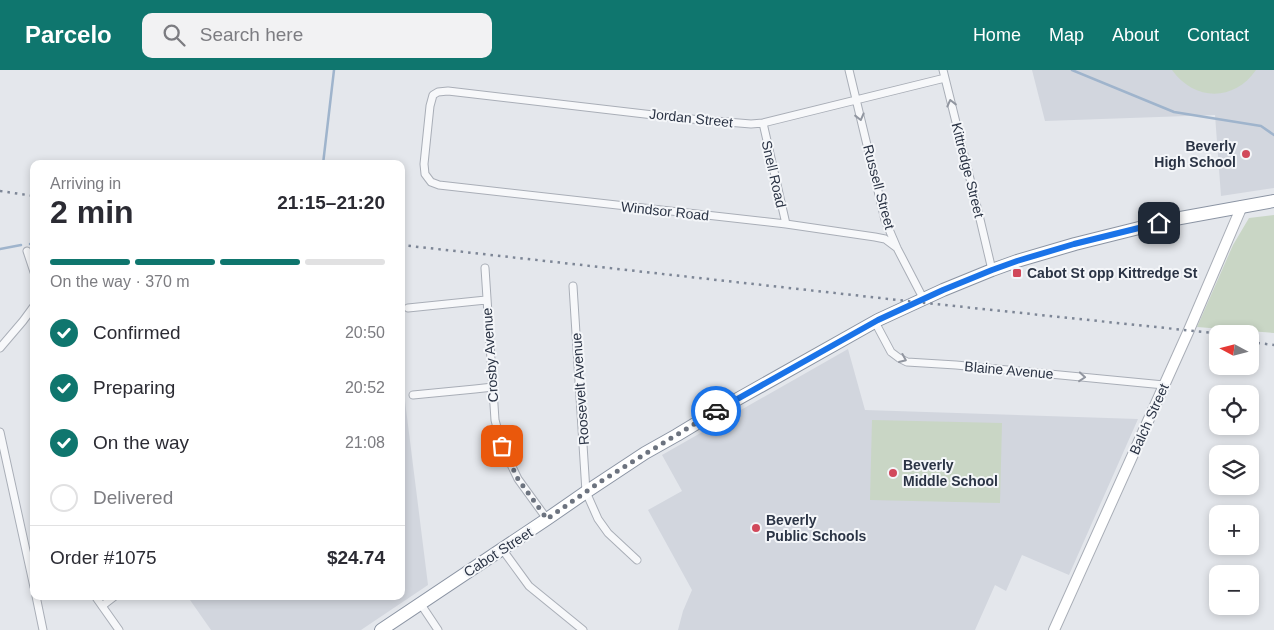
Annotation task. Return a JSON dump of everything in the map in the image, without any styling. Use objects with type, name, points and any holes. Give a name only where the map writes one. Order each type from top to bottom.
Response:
[{"type":"highway","name":"Cabot Street","points":[[381,630],[645,454],[720,409],[875,322],[923,298],[1026,258],[1118,233],[1242,206],[1274,201]]},
{"type":"street","name":"Russell Street","points":[[849,70],[885,220],[923,298]]},
{"type":"street","name":"Kittredge Street","points":[[943,70],[992,270]]},
{"type":"street","name":"Jordan Street","points":[[431,182],[425,174],[424,164],[430,106],[433,95],[438,92],[448,91],[679,118],[751,124],[763,123],[945,78]]},
{"type":"street","name":"Snell Road","points":[[763,123],[786,224]]},
{"type":"street","name":"Windsor Road","points":[[431,182],[455,188],[786,224],[885,239],[897,248]]},
{"type":"street","name":"Balch Street","points":[[1054,630],[1209,286],[1242,206]]},
{"type":"street","points":[[28,251],[30,258]]},
{"type":"street","name":"Crosby Avenue","points":[[485,268],[495,420],[502,446],[518,479],[547,519]]},
{"type":"street","name":"Roosevelt Avenue","points":[[573,286],[586,492]]},
{"type":"street","points":[[408,308],[486,300]]},
{"type":"street","points":[[0,348],[30,311]]},
{"type":"street","name":"Blaine Avenue","points":[[875,322],[891,352],[907,362],[1164,385]]},
{"type":"street","points":[[413,395],[493,387]]},
{"type":"street","points":[[0,432],[30,569]]},
{"type":"street","points":[[586,492],[598,519],[608,533],[636,560]]},
{"type":"street","points":[[502,549],[529,586],[583,630]]},
{"type":"street","points":[[37,600],[43,630]]},
{"type":"street","points":[[98,600],[119,630]]},
{"type":"street","points":[[102,606],[110,600]]},
{"type":"street","points":[[420,603],[438,630]]},
{"type":"shaded area","name":"Beverly High School","points":[[1032,70],[1274,70],[1274,188],[1221,196],[1215,115],[1045,121]]},
{"type":"shaded area","name":"Beverly Middle School","points":[[848,349],[865,410],[1138,419],[1069,575],[1022,555],[1006,591],[995,585],[975,630],[678,630],[683,611],[692,590],[648,510],[682,491],[662,455]]},
{"type":"shaded area","points":[[405,401],[428,585],[361,630],[211,630],[190,600],[405,600]]},
{"type":"green space","points":[[1172,70],[1256,70],[1237,88],[1214,94],[1191,88]]},
{"type":"green space","points":[[1274,215],[1274,333],[1259,332],[1259,325],[1209,325],[1209,328],[1197,327],[1233,245],[1249,218]]},
{"type":"green space","points":[[872,420],[1002,423],[1000,503],[870,500]]},
{"type":"waterway","points":[[323,160],[334,70]]},
{"type":"waterway","points":[[1072,70],[1174,112],[1261,126],[1274,135]]},
{"type":"waterway","points":[[0,249],[21,245]]},
{"type":"railway","points":[[0,191],[30,195]]},
{"type":"railway","points":[[405,245],[1209,333]]},
{"type":"railway","points":[[1259,343],[1274,345]]},
{"type":"way so far","points":[[502,446],[518,479],[547,519],[600,482],[716,411]]},
{"type":"place","name":"Beverly High School","points":[[1246,154]]},
{"type":"place","name":"Cabot St opp Kittredge St","points":[[1017,273]]},
{"type":"place","name":"Beverly Middle School","points":[[893,473]]},
{"type":"place","name":"Beverly Public Schools","points":[[756,528]]},
{"type":"route","points":[[716,411],[878,320],[923,298],[1017,261],[1074,244],[1159,223]]}]
